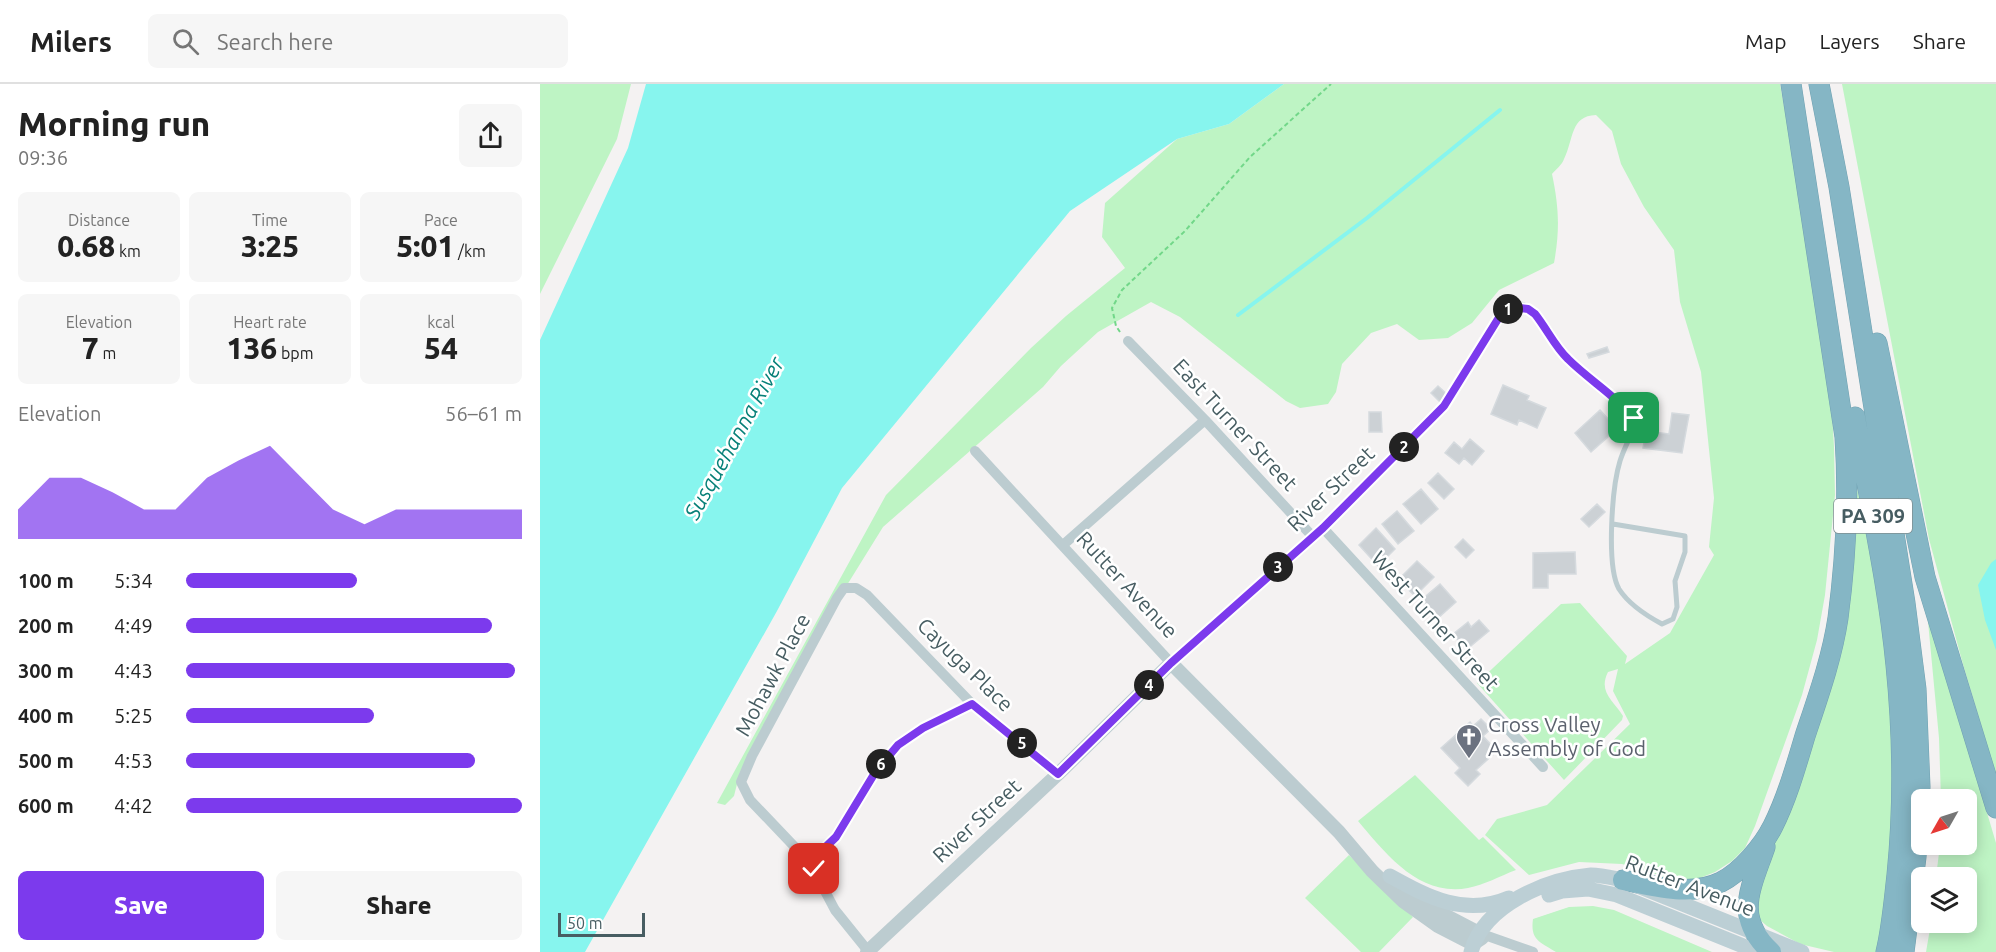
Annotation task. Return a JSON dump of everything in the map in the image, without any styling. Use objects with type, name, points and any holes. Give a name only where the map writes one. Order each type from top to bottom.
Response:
[{"type":"highway","points":[[1771,952],[1757,943],[1747,915],[1750,893],[1827,668],[1838,621],[1846,538],[1848,483],[1845,436],[1833,346],[1793,84]]},
{"type":"highway","name":"PA 309","points":[[1793,84],[1884,580],[1896,664],[1902,739],[1900,839],[1891,930],[1886,952]]},
{"type":"highway","name":"PA 309","points":[[1819,84],[1839,187],[1905,603],[1916,689],[1920,787],[1916,856],[1904,952]]},
{"type":"highway","points":[[1839,187],[1858,253],[1925,577],[1996,808]]},
{"type":"highway","points":[[1623,880],[1682,890],[1710,886],[1722,881],[1742,867],[1772,827]]},
{"type":"main road","name":"Rutter Avenue","points":[[1477,943],[1490,920],[1502,910],[1543,887],[1592,875],[1623,880],[1757,943]]},
{"type":"main road","points":[[1390,876],[1427,896],[1463,905],[1496,904],[1543,887]]},
{"type":"main road","name":"Rutter Avenue","points":[[1477,943],[1506,915],[1532,901],[1562,891],[1588,889],[1617,895],[1757,943],[1802,952]]},
{"type":"street","name":"River Street","points":[[868,952],[1058,774],[1171,663],[1323,528],[1444,406],[1498,319],[1512,307],[1528,309],[1535,314],[1566,358],[1587,376]]},
{"type":"street","name":"East Turner Street","points":[[1128,341],[1205,420],[1312,537]]},
{"type":"street","points":[[1062,545],[1205,420]]},
{"type":"street","name":"Rutter Avenue","points":[[975,451],[1171,663],[1353,846],[1412,895],[1477,943]]},
{"type":"street","name":"West Turner Street","points":[[1323,528],[1543,767]]},
{"type":"street","name":"Cayuga Place","points":[[844,588],[856,588],[867,595],[972,704],[1058,774]]},
{"type":"street","name":"Mohawk Place","points":[[810,862],[750,800],[741,782],[747,765],[789,683],[844,588]]},
{"type":"street","points":[[868,952],[835,910],[810,862],[836,837],[876,771],[898,745],[923,728],[972,704]]},
{"type":"street","name":"Rutter Avenue","points":[[1353,846],[1372,871],[1403,901],[1438,926],[1477,943],[1533,952]]},
{"type":"lane","points":[[1587,376],[1622,403],[1636,423],[1620,463],[1613,524],[1611,550],[1618,588],[1651,618],[1662,624],[1673,619],[1677,607],[1675,581],[1685,552],[1685,536],[1613,524]]},
{"type":"path","points":[[1128,341],[1116,326],[1112,315],[1112,308],[1122,290],[1185,231],[1250,158],[1331,84]]},
{"type":"green space","points":[[540,84],[631,84],[617,139],[540,294]]},
{"type":"green space","points":[[1284,84],[1780,84],[1820,303],[1830,376],[1835,495],[1825,595],[1817,640],[1802,695],[1745,848],[1732,861],[1715,872],[1695,880],[1675,880],[1622,864],[1579,862],[1529,875],[1485,835],[1497,819],[1547,805],[1630,724],[1613,691],[1618,669],[1608,672],[1605,679],[1606,690],[1623,716],[1622,720],[1564,780],[1477,683],[1561,604],[1580,603],[1627,656],[1625,664],[1670,633],[1714,555],[1709,547],[1714,498],[1701,372],[1680,302],[1674,250],[1644,207],[1621,164],[1612,131],[1596,115],[1581,119],[1577,124],[1563,161],[1552,174],[1558,218],[1554,263],[1499,290],[1472,323],[1448,338],[1419,340],[1397,324],[1371,333],[1342,364],[1336,392],[1328,404],[1300,408],[1286,401],[1180,317],[1151,302],[1098,332],[1061,366],[1043,387],[883,527],[834,606],[740,772],[734,796],[725,805],[717,803],[886,495],[1031,348],[1125,268],[1102,237],[1105,203],[1177,139],[1229,124]]},
{"type":"green space","points":[[1842,84],[1996,84],[1996,775],[1929,539]]},
{"type":"green space","points":[[1855,481],[1874,556],[1888,661],[1895,756],[1895,846],[1878,952],[1834,952],[1800,944],[1760,920],[1757,900],[1771,844],[1832,680]]},
{"type":"green space","points":[[1927,611],[1996,843],[1996,952],[1926,952],[1929,933],[1977,933],[1977,867],[1937,867],[1939,855],[1977,855],[1977,789],[1941,789],[1939,738]]},
{"type":"green space","points":[[1415,775],[1479,840],[1483,837],[1516,870],[1474,887],[1450,889],[1434,886],[1419,879],[1392,859],[1358,821]]},
{"type":"green space","points":[[1349,855],[1413,917],[1379,952],[1361,952],[1305,898]]},
{"type":"green space","points":[[1593,906],[1614,910],[1712,952],[1556,952],[1537,940],[1533,932],[1533,919],[1569,907]]},
{"type":"water","name":"Susquehanna River","points":[[646,84],[1284,84],[1229,124],[1177,139],[1070,211],[842,488],[777,611],[585,952],[540,952],[540,340],[628,148]]},
{"type":"water","points":[[1996,559],[1996,650],[1985,620],[1978,585],[1991,563]]},
{"type":"building","points":[[1607,347],[1609,352],[1589,358],[1587,354]]},
{"type":"building","points":[[1503,385],[1529,396],[1527,400],[1546,408],[1537,428],[1519,420],[1517,425],[1491,414]]},
{"type":"building","points":[[1438,386],[1449,396],[1442,404],[1431,393]]},
{"type":"building","points":[[1600,410],[1617,429],[1591,452],[1575,433]]},
{"type":"building","points":[[1369,412],[1381,412],[1382,432],[1369,432]]},
{"type":"building","points":[[1672,413],[1689,415],[1682,453],[1643,448],[1646,431],[1669,434]]},
{"type":"building","points":[[1470,439],[1484,451],[1472,465],[1464,458],[1459,464],[1445,453],[1454,442],[1462,449]]},
{"type":"building","points":[[1438,473],[1454,489],[1444,499],[1428,483]]},
{"type":"building","points":[[1421,489],[1438,509],[1421,524],[1403,504]]},
{"type":"building","points":[[1597,504],[1605,512],[1589,527],[1581,519]]},
{"type":"building","points":[[1397,511],[1414,531],[1398,544],[1382,524]]},
{"type":"building","points":[[1376,528],[1395,549],[1378,566],[1359,545]]},
{"type":"building","points":[[1463,539],[1474,550],[1466,558],[1455,547]]},
{"type":"building","points":[[1575,552],[1576,574],[1548,574],[1548,588],[1533,588],[1533,553]]},
{"type":"building","points":[[1417,561],[1434,577],[1415,596],[1398,580]]},
{"type":"building","points":[[1440,584],[1456,602],[1437,619],[1420,601]]},
{"type":"building","points":[[1479,620],[1489,631],[1466,650],[1453,634],[1468,622],[1471,627]]},
{"type":"building","name":"Cross Valley Assembly of God","points":[[1481,719],[1491,729],[1483,736],[1497,751],[1476,770],[1480,774],[1468,786],[1455,773],[1460,768],[1441,748],[1470,722],[1473,726]]},
{"type":"waterway","points":[[1238,315],[1367,218],[1500,110]]},
{"type":"place","name":"Cross Valley Assembly of God","points":[[1469,760]]},
{"type":"route","points":[[814,869],[810,862],[836,837],[876,771],[898,745],[923,728],[972,704],[1034,752],[1058,774],[1171,663],[1323,528],[1444,406],[1498,319],[1512,307],[1528,309],[1535,314],[1566,358],[1622,403],[1634,418]]}]
